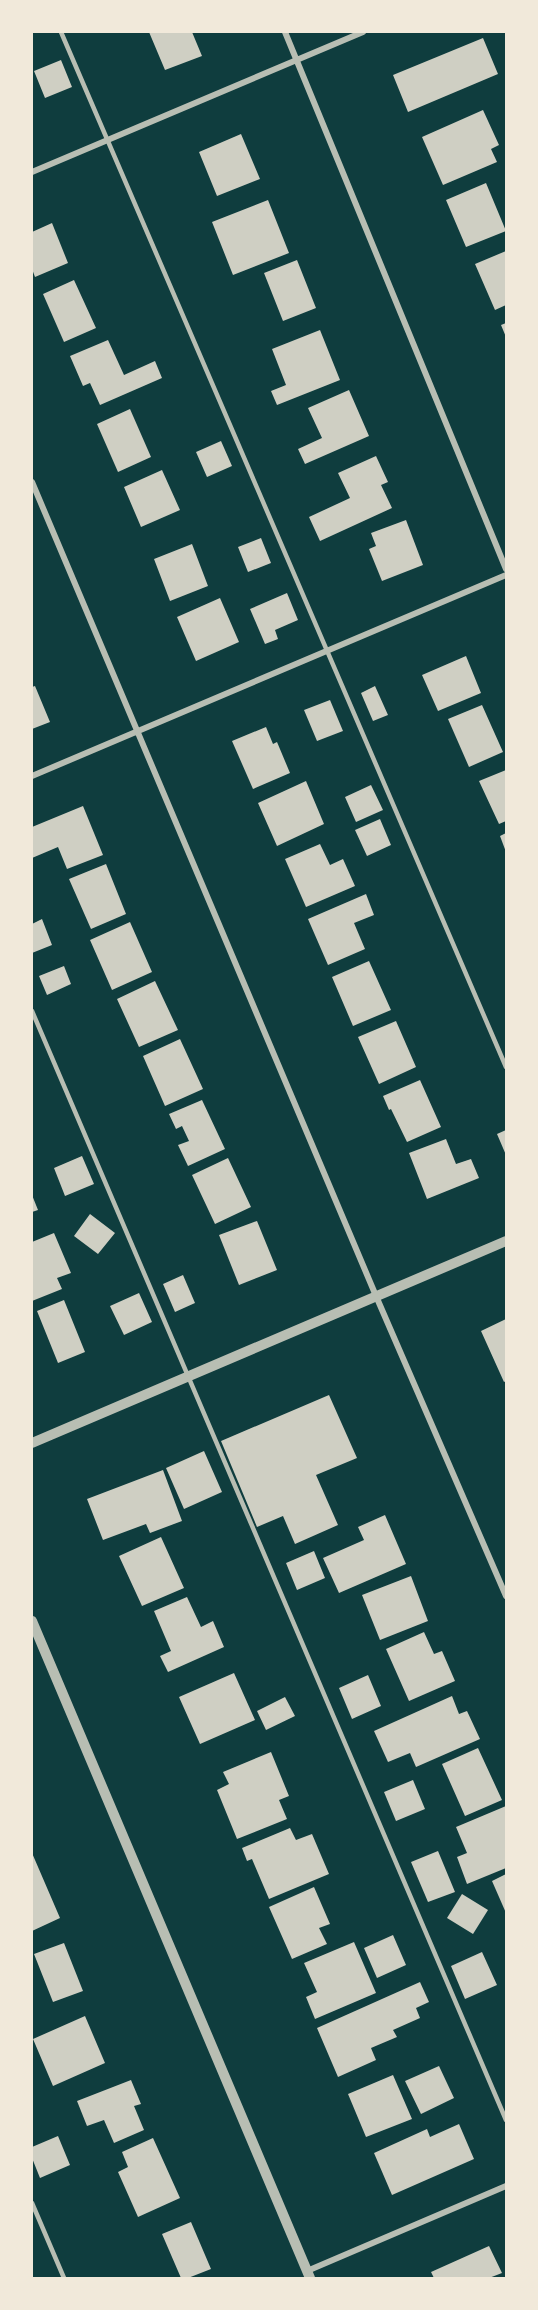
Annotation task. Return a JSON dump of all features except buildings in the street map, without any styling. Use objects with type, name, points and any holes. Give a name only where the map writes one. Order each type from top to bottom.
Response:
[{"type":"street","points":[[285,32],[507,569]]},
{"type":"street","points":[[32,172],[363,32]]},
{"type":"street","points":[[32,482],[376,1296],[507,1596]]},
{"type":"street","points":[[32,776],[507,575]]},
{"type":"street","points":[[32,1443],[507,1240]]},
{"type":"street","points":[[32,1621],[309,2275],[507,2186]]},
{"type":"lane","points":[[61,32],[507,1067]]},
{"type":"lane","points":[[32,1011],[507,2120]]},
{"type":"lane","points":[[32,2203],[64,2278]]}]
